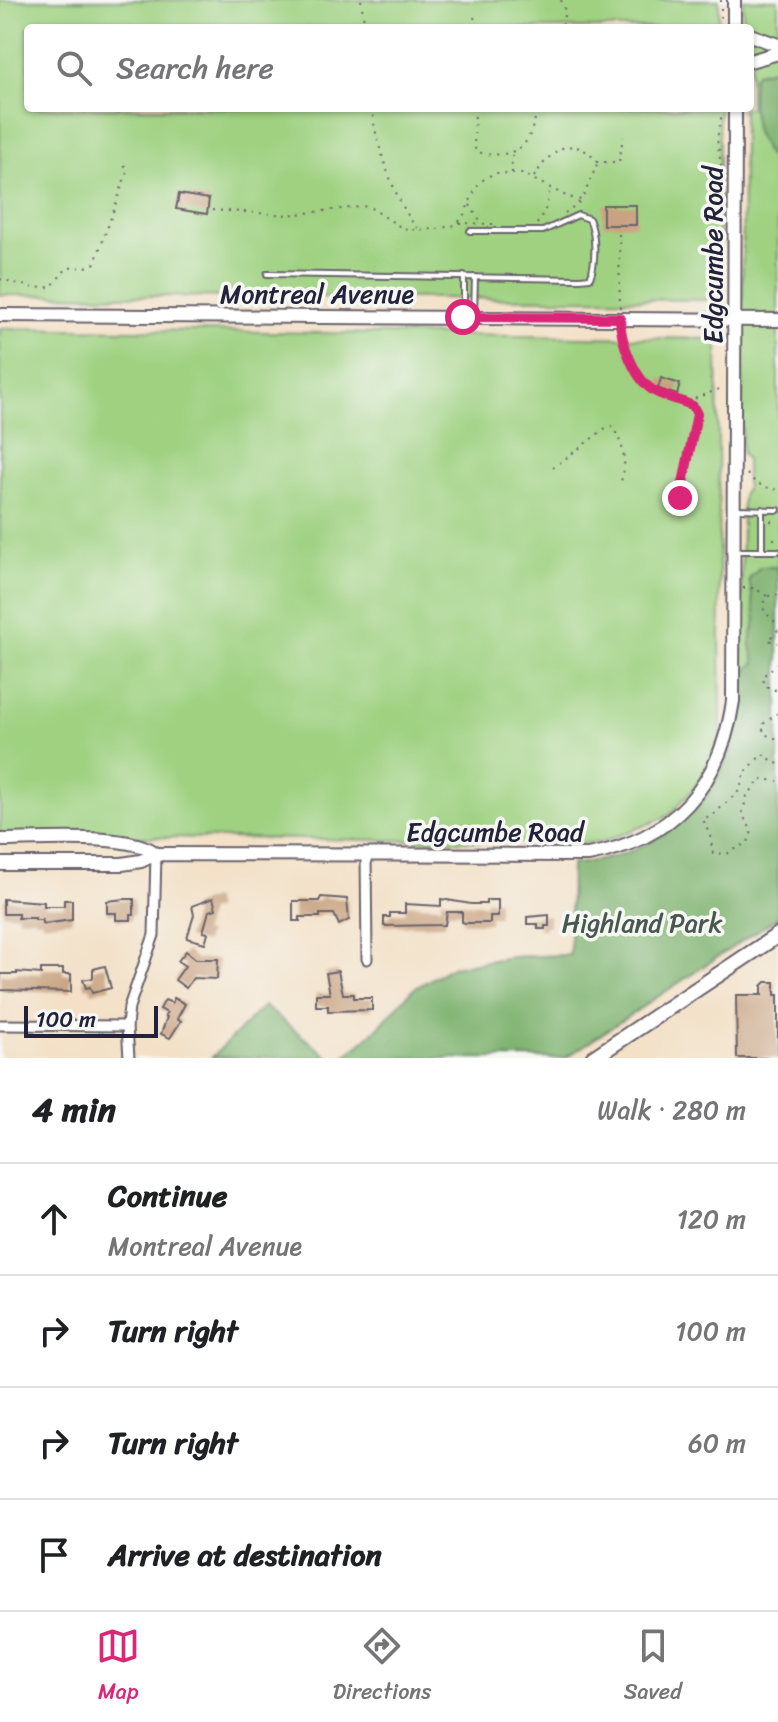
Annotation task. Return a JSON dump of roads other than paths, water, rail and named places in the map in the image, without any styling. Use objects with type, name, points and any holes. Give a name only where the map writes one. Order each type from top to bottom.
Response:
[{"type":"main road","points":[[593,1058],[778,935]]},
{"type":"street","points":[[734,0],[734,24]]},
{"type":"street","points":[[754,36],[778,45]]},
{"type":"street","points":[[754,60],[778,53]]},
{"type":"street","name":"Edgcumbe Road","points":[[0,864],[122,864],[141,861],[156,854],[588,855],[638,840],[669,822],[697,794],[725,742],[733,701],[735,112]]},
{"type":"street","name":"Montreal Avenue","points":[[0,315],[778,320]]},
{"type":"street","name":"Edgcumbe Road","points":[[0,840],[124,842],[148,847],[156,854]]},
{"type":"street","points":[[129,1058],[127,1026],[135,985],[154,935],[156,854]]},
{"type":"street","points":[[366,854],[367,959]]},
{"type":"street","points":[[0,1025],[127,1026]]},
{"type":"lane","points":[[267,274],[590,278],[593,271],[593,227],[589,219],[578,215],[543,231],[470,231]]},
{"type":"lane","points":[[464,276],[469,317]]},
{"type":"lane","points":[[469,317],[475,277]]},
{"type":"lane","points":[[734,509],[778,510]]},
{"type":"lane","points":[[762,509],[762,550]]},
{"type":"lane","points":[[734,551],[778,551]]},
{"type":"park label","name":"Highland Park","points":[[642,923]]}]
